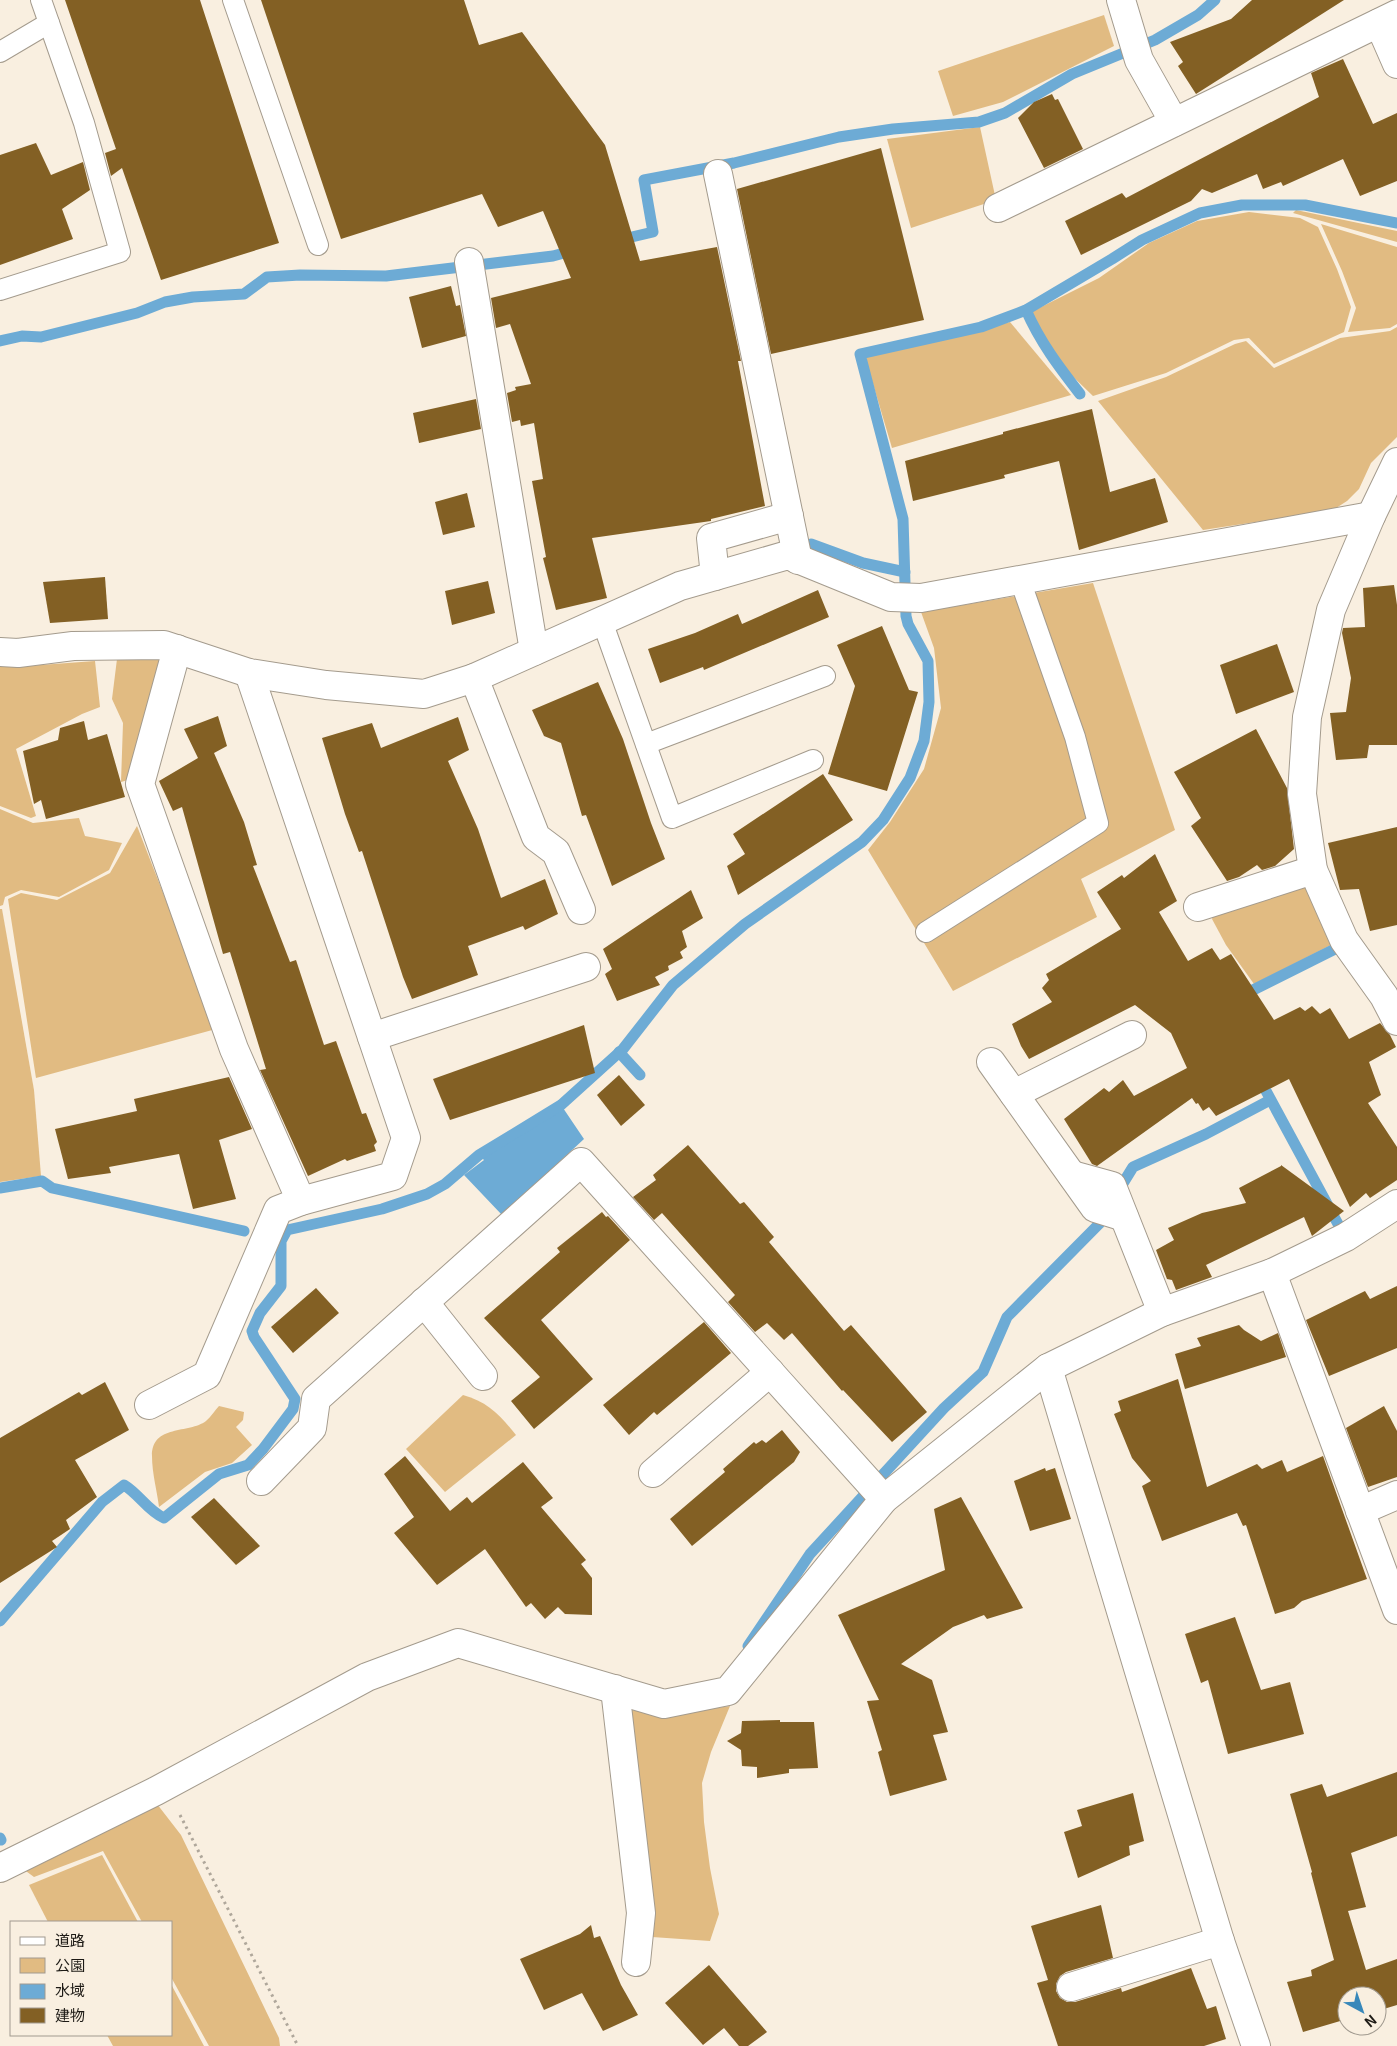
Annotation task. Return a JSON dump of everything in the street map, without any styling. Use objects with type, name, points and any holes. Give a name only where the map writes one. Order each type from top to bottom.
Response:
[{"type":"street","points":[[1121,0],[1139,60],[1174,122]]},
{"type":"street","points":[[998,208],[1388,18],[1397,64]]},
{"type":"street","points":[[718,174],[798,560]]},
{"type":"street","points":[[469,262],[534,651]]},
{"type":"street","points":[[1397,462],[1371,516],[1331,610],[1307,717],[1302,794],[1313,870],[1344,940],[1384,996],[1397,1021]]},
{"type":"street","points":[[715,576],[712,538],[789,516]]},
{"type":"street","points":[[0,652],[18,653],[73,646],[164,645],[249,673],[326,686],[424,694],[474,678],[680,586],[788,555],[891,597],[921,598],[1371,516]]},
{"type":"street","points":[[177,649],[140,784],[234,1049],[301,1201]]},
{"type":"street","points":[[149,1405],[207,1375],[278,1210],[301,1201],[393,1176],[406,1138],[249,673]]},
{"type":"street","points":[[474,678],[536,838],[556,852],[581,910]]},
{"type":"street","points":[[1198,907],[1313,870]]},
{"type":"street","points":[[372,1037],[586,968]]},
{"type":"street","points":[[1014,1094],[1132,1035]]},
{"type":"street","points":[[991,1062],[1072,1175],[1112,1186],[1162,1312]]},
{"type":"street","points":[[261,1481],[312,1428],[316,1398],[581,1162],[884,1499]]},
{"type":"street","points":[[0,1868],[156,1791],[367,1677],[458,1643],[664,1704],[728,1691],[884,1499],[1048,1368],[1162,1312],[1272,1273],[1395,1211]]},
{"type":"street","points":[[1272,1273],[1397,1610]]},
{"type":"street","points":[[424,1302],[483,1376]]},
{"type":"street","points":[[1048,1368],[1220,1941],[1256,2046]]},
{"type":"street","points":[[653,1473],[770,1372]]},
{"type":"street","points":[[1360,1511],[1397,1495]]},
{"type":"street","points":[[615,1689],[641,1913],[636,1962]]},
{"type":"street","points":[[1071,1987],[1220,1941]]},
{"type":"lane","points":[[0,290],[120,252],[84,123],[42,0]]},
{"type":"lane","points":[[234,0],[318,245]]},
{"type":"lane","points":[[0,52],[50,23]]},
{"type":"lane","points":[[926,932],[1098,823],[1075,737],[1020,580]]},
{"type":"lane","points":[[602,621],[672,818],[813,760]]},
{"type":"lane","points":[[646,744],[826,676]]},
{"type":"path","points":[[156,1791],[183,1818],[298,2046]]},
{"type":"green space","points":[[1104,15],[1114,46],[1003,102],[953,116],[938,71]]},
{"type":"green space","points":[[980,127],[996,200],[911,228],[887,139]]},
{"type":"green space","points":[[1296,210],[1397,231],[1397,242],[1293,213]]},
{"type":"green space","points":[[1249,212],[1300,218],[1318,227],[1337,269],[1351,307],[1344,332],[1274,364],[1249,338],[1234,340],[1166,373],[1093,396],[1062,366],[1039,331],[1031,312],[1099,278],[1149,243],[1197,221]]},
{"type":"green space","points":[[1321,224],[1397,247],[1397,324],[1390,328],[1348,332],[1356,308]]},
{"type":"green space","points":[[1010,322],[1071,395],[892,448],[865,357]]},
{"type":"green space","points":[[1397,327],[1397,437],[1371,463],[1359,489],[1347,501],[1333,510],[1203,530],[1098,401],[1166,377],[1235,344],[1246,341],[1274,368],[1340,338],[1390,331]]},
{"type":"green space","points":[[1093,583],[1175,830],[1081,879],[1097,917],[953,991],[868,850],[890,822],[924,769],[941,708],[934,648],[921,612]]},
{"type":"green space","points":[[117,659],[160,660],[128,780],[121,782],[123,723],[112,699]]},
{"type":"green space","points":[[95,661],[100,707],[82,714],[16,749],[36,816],[31,818],[0,806],[0,663],[27,666]]},
{"type":"green space","points":[[0,809],[33,823],[79,818],[85,836],[122,843],[109,870],[59,897],[21,890],[5,897],[3,905],[0,906]]},
{"type":"green space","points":[[137,826],[216,1029],[36,1078],[8,899],[21,893],[57,900],[110,873]]},
{"type":"green space","points":[[1303,879],[1331,945],[1254,984],[1226,945],[1212,919],[1216,909]]},
{"type":"green space","points":[[0,909],[2,909],[34,1090],[41,1176],[0,1182]]},
{"type":"green space","points":[[463,1395],[487,1405],[516,1435],[445,1492],[406,1449]]},
{"type":"green space","points":[[219,1406],[244,1412],[243,1420],[236,1427],[252,1445],[232,1463],[205,1472],[159,1507],[152,1462],[154,1446],[158,1439],[173,1431],[199,1425],[210,1418]]},
{"type":"green space","points":[[730,1706],[711,1752],[702,1783],[704,1822],[719,1914],[710,1941],[652,1937],[625,1710],[696,1711]]},
{"type":"green space","points":[[157,1804],[181,1835],[279,2038],[280,2046],[209,2046],[172,1979],[172,1921],[141,1921],[103,1851],[34,1877],[19,1866]]},
{"type":"green space","points":[[102,1855],[137,1921],[47,1921],[29,1885]]},
{"type":"green space","points":[[172,1986],[204,2046],[113,2046],[108,2036],[172,2036]]},
{"type":"water","points":[[561,1105],[584,1139],[502,1215],[464,1175],[484,1160],[479,1155]]},
{"type":"building","points":[[65,0],[200,0],[279,243],[161,280],[122,168],[111,176],[105,153],[116,149]]},
{"type":"building","points":[[261,0],[464,0],[479,45],[522,32],[605,145],[640,261],[717,247],[741,361],[738,361],[765,506],[711,519],[711,521],[592,538],[607,598],[556,610],[543,558],[546,557],[532,481],[543,479],[534,423],[521,426],[520,420],[512,422],[507,393],[516,390],[515,387],[531,384],[510,324],[496,328],[491,298],[571,278],[543,211],[498,227],[482,194],[341,239]]},
{"type":"building","points":[[1252,0],[1344,0],[1196,94],[1178,66],[1183,62],[1170,42],[1231,19]]},
{"type":"building","points":[[1343,59],[1373,124],[1397,113],[1397,181],[1360,196],[1343,159],[1283,186],[1281,182],[1263,189],[1257,174],[1212,193],[1202,189],[1191,201],[1081,255],[1065,221],[1122,193],[1126,198],[1319,97],[1311,73]]},
{"type":"building","points":[[1052,94],[1055,100],[1058,99],[1083,149],[1044,168],[1018,118],[1034,102]]},
{"type":"building","points":[[36,143],[51,175],[83,162],[90,190],[62,209],[73,239],[0,265],[0,155]]},
{"type":"building","points":[[881,148],[924,320],[771,354],[737,189]]},
{"type":"building","points":[[451,286],[456,306],[460,305],[466,336],[422,348],[409,297]]},
{"type":"building","points":[[476,399],[481,429],[419,443],[413,413]]},
{"type":"building","points":[[1092,409],[1110,492],[1155,478],[1168,522],[1079,550],[1059,461],[1004,475],[1005,478],[913,501],[905,461],[1003,434],[1003,432]]},
{"type":"building","points":[[467,493],[475,527],[443,535],[435,502]]},
{"type":"building","points":[[105,577],[108,619],[50,623],[43,582]]},
{"type":"building","points":[[488,581],[495,613],[452,625],[445,591]]},
{"type":"building","points":[[1394,585],[1397,605],[1397,745],[1369,745],[1367,758],[1336,760],[1330,713],[1346,712],[1351,678],[1342,633],[1343,628],[1365,627],[1363,588]]},
{"type":"building","points":[[818,590],[829,617],[704,670],[703,667],[660,683],[648,649],[695,633],[738,614],[742,624]]},
{"type":"building","points":[[882,626],[909,690],[918,692],[887,791],[828,774],[855,686],[837,645]]},
{"type":"building","points":[[1277,644],[1294,692],[1236,714],[1220,665]]},
{"type":"building","points":[[598,682],[623,739],[665,859],[612,886],[586,815],[582,816],[561,743],[544,736],[532,710]]},
{"type":"building","points":[[218,716],[227,746],[214,753],[244,822],[257,865],[253,866],[290,962],[296,960],[324,1045],[336,1041],[362,1114],[366,1113],[377,1142],[374,1145],[376,1151],[347,1161],[345,1159],[308,1176],[260,1070],[266,1069],[230,952],[223,954],[182,807],[173,811],[159,781],[198,758],[184,729]]},
{"type":"building","points":[[458,717],[469,750],[448,761],[478,829],[501,898],[545,879],[558,914],[525,930],[523,926],[468,946],[478,975],[412,999],[362,851],[359,852],[345,814],[322,738],[372,723],[381,748]]},
{"type":"building","points":[[84,721],[88,740],[107,734],[125,797],[46,819],[41,800],[34,804],[23,751],[58,740],[60,728]]},
{"type":"building","points":[[1256,729],[1287,788],[1294,849],[1275,866],[1262,870],[1257,865],[1239,877],[1227,881],[1191,826],[1201,818],[1174,772]]},
{"type":"building","points":[[823,774],[853,820],[738,895],[727,866],[745,854],[733,834]]},
{"type":"building","points":[[1397,827],[1397,925],[1370,931],[1359,889],[1340,890],[1328,843]]},
{"type":"building","points":[[1155,854],[1177,901],[1159,912],[1188,961],[1212,948],[1220,960],[1231,954],[1274,1020],[1300,1007],[1305,1011],[1312,1006],[1320,1014],[1330,1008],[1349,1039],[1380,1023],[1390,1035],[1396,1047],[1369,1062],[1381,1095],[1368,1103],[1397,1147],[1397,1180],[1370,1198],[1366,1193],[1350,1207],[1289,1079],[1216,1116],[1209,1107],[1203,1111],[1192,1098],[1097,1166],[1092,1164],[1064,1119],[1104,1088],[1109,1092],[1123,1080],[1134,1096],[1187,1068],[1171,1033],[1135,1005],[1029,1059],[1021,1046],[1012,1024],[1052,1002],[1042,988],[1049,980],[1046,974],[1121,929],[1097,892],[1122,875],[1124,878]]},
{"type":"building","points":[[691,890],[703,918],[682,931],[687,947],[680,952],[683,958],[668,966],[669,970],[655,977],[660,985],[617,1001],[605,974],[612,969],[603,949]]},
{"type":"building","points":[[584,1025],[595,1073],[450,1120],[433,1079]]},
{"type":"building","points":[[619,1075],[645,1105],[621,1126],[597,1095]]},
{"type":"building","points":[[229,1077],[252,1129],[219,1140],[236,1199],[193,1209],[179,1154],[109,1167],[111,1173],[68,1179],[55,1129],[137,1111],[134,1099]]},
{"type":"building","points":[[688,1145],[740,1204],[744,1202],[774,1237],[769,1242],[844,1331],[851,1325],[927,1412],[892,1442],[842,1391],[792,1333],[784,1340],[767,1323],[755,1332],[728,1302],[735,1295],[662,1213],[654,1220],[633,1197],[656,1180],[653,1175]]},
{"type":"building","points":[[1281,1165],[1344,1211],[1312,1236],[1304,1217],[1206,1265],[1212,1277],[1176,1290],[1172,1280],[1167,1279],[1156,1250],[1174,1240],[1168,1228],[1202,1213],[1246,1203],[1239,1188]]},
{"type":"building","points":[[602,1212],[630,1240],[541,1320],[593,1379],[534,1429],[511,1401],[540,1377],[484,1318],[560,1252],[557,1248]]},
{"type":"building","points":[[1397,1286],[1397,1348],[1329,1376],[1306,1320],[1365,1291],[1370,1299]]},
{"type":"building","points":[[316,1288],[339,1313],[293,1353],[271,1327]]},
{"type":"building","points":[[704,1322],[731,1353],[657,1415],[654,1412],[629,1435],[603,1405]]},
{"type":"building","points":[[1239,1325],[1261,1341],[1278,1333],[1286,1357],[1185,1389],[1175,1354],[1201,1346],[1197,1338]]},
{"type":"building","points":[[1178,1379],[1207,1487],[1257,1464],[1262,1469],[1282,1460],[1287,1472],[1323,1456],[1367,1579],[1302,1601],[1294,1608],[1275,1614],[1246,1525],[1243,1526],[1237,1513],[1162,1541],[1142,1486],[1151,1481],[1132,1458],[1114,1414],[1121,1411],[1118,1401]]},
{"type":"building","points":[[105,1382],[129,1430],[75,1460],[97,1497],[66,1520],[70,1529],[52,1541],[57,1547],[0,1583],[0,1438],[79,1392],[82,1395]]},
{"type":"building","points":[[1384,1406],[1397,1431],[1397,1477],[1368,1487],[1346,1428]]},
{"type":"building","points":[[782,1430],[800,1452],[794,1462],[692,1546],[670,1519],[725,1472],[723,1469],[754,1442],[756,1444],[762,1440],[766,1443]]},
{"type":"building","points":[[405,1456],[450,1511],[467,1497],[472,1503],[523,1462],[553,1498],[541,1507],[586,1560],[581,1564],[592,1578],[592,1615],[565,1614],[558,1607],[545,1619],[531,1603],[526,1607],[485,1549],[437,1585],[394,1533],[414,1517],[384,1474]]},
{"type":"building","points":[[1045,1468],[1046,1471],[1055,1468],[1071,1519],[1030,1531],[1014,1481]]},
{"type":"building","points":[[961,1497],[1023,1608],[987,1619],[984,1615],[953,1627],[901,1664],[932,1680],[948,1732],[933,1735],[947,1780],[890,1796],[878,1752],[882,1750],[867,1701],[879,1700],[838,1615],[945,1570],[934,1509]]},
{"type":"building","points":[[214,1498],[260,1546],[236,1565],[191,1517]]},
{"type":"building","points":[[1235,1617],[1261,1690],[1290,1682],[1304,1734],[1228,1754],[1208,1680],[1201,1683],[1185,1634]]},
{"type":"building","points":[[780,1720],[780,1722],[814,1722],[818,1768],[789,1769],[789,1773],[757,1778],[757,1767],[742,1766],[741,1750],[727,1741],[741,1733],[742,1721]]},
{"type":"building","points":[[1397,1772],[1397,1836],[1351,1853],[1366,1907],[1348,1911],[1366,1970],[1397,1959],[1397,2005],[1387,2008],[1387,1986],[1337,1986],[1337,2022],[1303,2032],[1287,1982],[1312,1976],[1311,1970],[1334,1960],[1290,1794],[1322,1784],[1327,1797]]},
{"type":"building","points":[[1133,1793],[1144,1841],[1129,1846],[1130,1855],[1078,1878],[1064,1832],[1082,1826],[1077,1810]]},
{"type":"building","points":[[1101,1905],[1113,1958],[1066,1972],[1060,1976],[1056,1984],[1056,1991],[1060,1998],[1067,2002],[1075,2002],[1121,1988],[1122,1992],[1191,1968],[1207,2009],[1216,2006],[1226,2039],[1204,2046],[1058,2046],[1037,1983],[1048,1980],[1031,1926]]},
{"type":"building","points":[[591,1925],[594,1938],[600,1936],[621,1985],[638,2015],[603,2031],[582,1993],[544,2010],[520,1959],[580,1934]]},
{"type":"building","points":[[709,1965],[767,2032],[748,2046],[739,2046],[724,2028],[703,2045],[665,2003]]},
{"type":"waterway","points":[[619,240],[653,232],[644,180],[734,163],[839,137],[893,129],[979,122],[1005,113],[1072,74],[1155,40],[1198,15],[1215,0]]},
{"type":"waterway","points":[[0,1621],[102,1502],[124,1485],[153,1511],[164,1518],[219,1474],[248,1465],[263,1449],[293,1409],[295,1399],[254,1337],[252,1331],[260,1313],[281,1286],[281,1241],[287,1230],[382,1209],[427,1194],[445,1184],[479,1155],[561,1105],[623,1049],[673,985],[745,924],[862,842],[883,820],[910,778],[924,741],[929,702],[928,661],[908,624],[906,616],[903,519],[860,354],[981,327],[1026,310],[1142,240],[1200,213],[1242,205],[1305,205],[1397,223]]},
{"type":"waterway","points":[[0,341],[22,336],[41,337],[137,313],[165,302],[193,297],[244,294],[267,277],[300,275],[386,276],[553,256],[575,250]]},
{"type":"waterway","points":[[1026,310],[1044,344],[1080,394]]},
{"type":"waterway","points":[[811,544],[863,563],[905,572]]},
{"type":"waterway","points":[[1241,996],[1335,949]]},
{"type":"waterway","points":[[619,1052],[640,1075]]},
{"type":"waterway","points":[[1259,1078],[1338,1224]]},
{"type":"waterway","points":[[1117,1193],[1133,1167],[1206,1134],[1270,1100]]},
{"type":"waterway","points":[[0,1188],[42,1181],[52,1188],[244,1231]]},
{"type":"waterway","points":[[748,1646],[810,1554],[944,1408],[983,1372],[1007,1317],[1099,1224],[1107,1211]]}]
